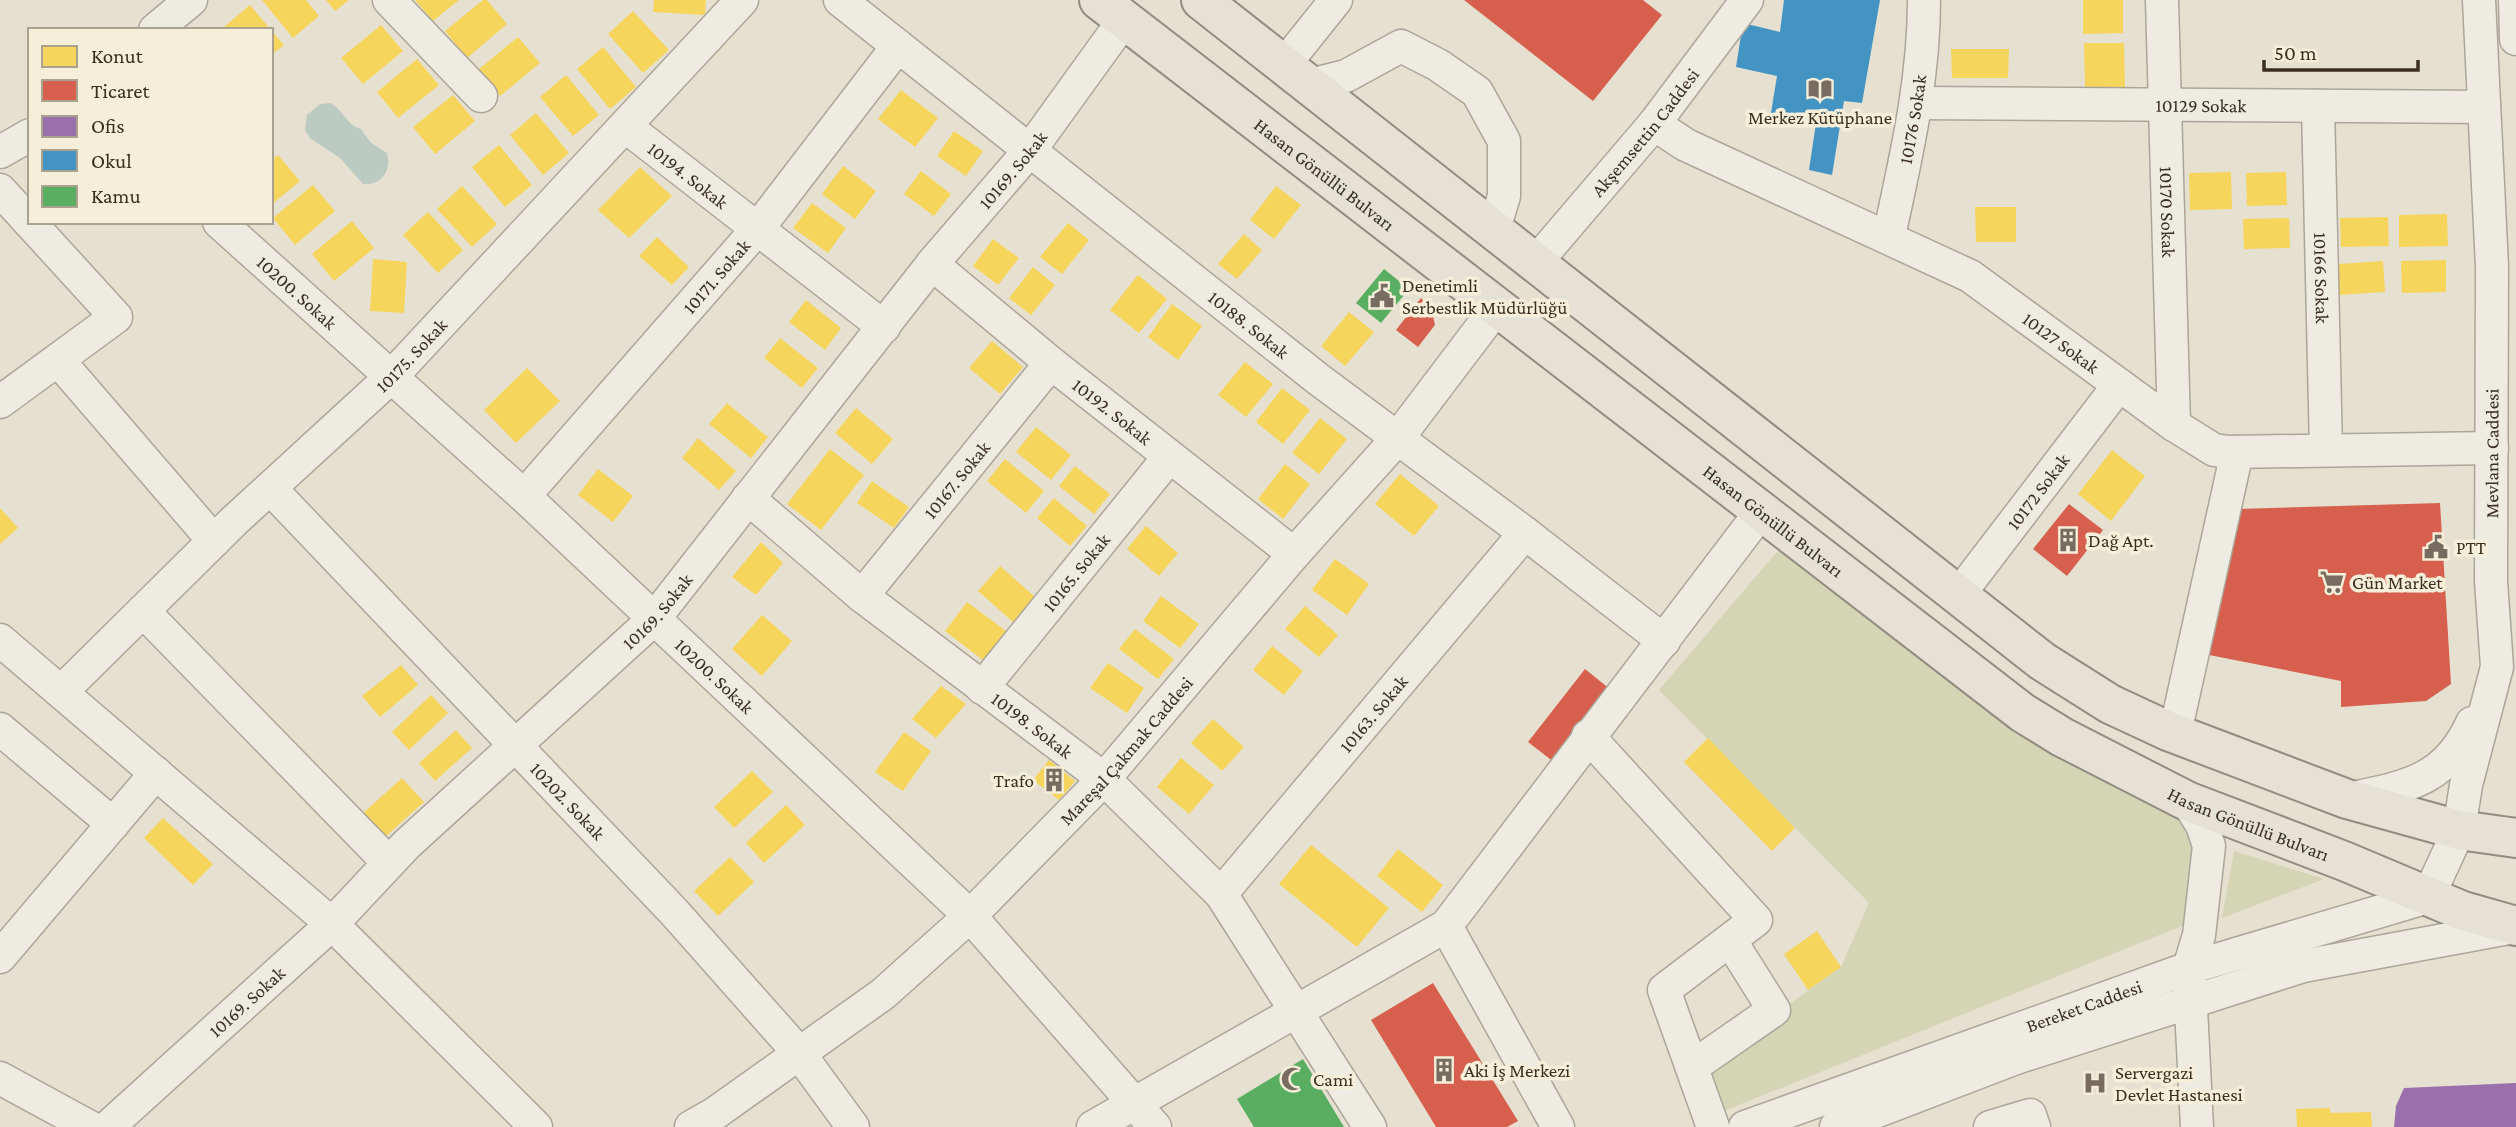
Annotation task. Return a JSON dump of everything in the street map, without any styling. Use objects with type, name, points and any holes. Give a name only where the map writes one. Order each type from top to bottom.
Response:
[{"type":"main road","points":[[1201,0],[1537,261],[1957,597],[2042,661],[2110,704],[2175,733],[2347,799],[2459,830],[2516,838]]},
{"type":"main road","name":"Hasan Gönüllü Bulvarı","points":[[1111,10],[1763,509],[2023,713],[2062,737],[2187,801],[2344,861],[2463,911],[2516,926]]},
{"type":"street","points":[[157,28],[191,0]]},
{"type":"street","points":[[389,0],[481,96]]},
{"type":"street","name":"10175. Sokak","points":[[61,692],[214,541],[391,377],[742,0]]},
{"type":"street","name":"10188. Sokak","points":[[840,0],[1397,439],[1525,533],[1664,641]]},
{"type":"street","points":[[1336,0],[1297,75],[1346,76],[1401,46],[1438,65],[1476,92],[1504,141],[1504,196],[1494,229]]},
{"type":"street","name":"Akşemsettin Caddesi","points":[[1537,261],[1654,124],[1746,0]]},
{"type":"street","name":"10176 Sokak","points":[[1889,236],[1917,103],[1924,52],[1924,0]]},
{"type":"street","name":"10170 Sokak","points":[[2162,0],[2174,425]]},
{"type":"street","name":"Mevlana Caddesi","points":[[2428,897],[2459,830],[2466,785],[2497,667],[2491,581],[2492,448],[2504,267],[2484,107],[2479,0]]},
{"type":"street","points":[[2515,0],[2516,39]]},
{"type":"street","name":"10169. Sokak","points":[[108,1127],[332,924],[389,863],[654,619],[932,264],[1030,150],[1111,10]]},
{"type":"street","name":"10171. Sokak","points":[[524,496],[759,227],[898,46]]},
{"type":"street","name":"10129 Sokak","points":[[1917,103],[2484,107]]},
{"type":"street","name":"10166 Sokak","points":[[2318,106],[2326,450]]},
{"type":"street","name":"10127 Sokak","points":[[1654,124],[1686,145],[1970,275],[2174,425],[2214,450],[2237,452],[2492,448]]},
{"type":"street","name":"10194. Sokak","points":[[625,126],[759,227],[884,327]]},
{"type":"street","points":[[0,152],[28,136]]},
{"type":"street","points":[[0,190],[28,221]]},
{"type":"street","points":[[0,402],[116,317],[31,224]]},
{"type":"street","name":"10200. Sokak","points":[[221,224],[524,496],[970,916],[1155,1127]]},
{"type":"street","name":"10192. Sokak","points":[[932,264],[1051,363],[1294,554]]},
{"type":"street","name":"Mareşal Çakmak Caddesi","points":[[691,1127],[883,993],[970,916],[1104,779],[1294,554],[1397,439],[1497,307]]},
{"type":"street","points":[[58,360],[214,541]]},
{"type":"street","name":"10167. Sokak","points":[[862,596],[1051,363]]},
{"type":"street","name":"10172 Sokak","points":[[1957,597],[2119,385]]},
{"type":"street","points":[[2175,733],[2237,452]]},
{"type":"street","name":"10165. Sokak","points":[[982,688],[1169,457]]},
{"type":"street","name":"10202. Sokak","points":[[271,488],[674,912],[799,1053],[853,1127]]},
{"type":"street","name":"10198. Sokak","points":[[748,498],[862,596],[1104,779],[1222,894],[1370,1127]]},
{"type":"street","points":[[1093,1127],[1446,926],[1763,509]]},
{"type":"street","name":"10163. Sokak","points":[[1222,894],[1525,533]]},
{"type":"street","points":[[143,611],[389,863]]},
{"type":"street","points":[[0,640],[332,924],[536,1127]]},
{"type":"street","points":[[2347,799],[2405,788],[2444,767],[2462,745],[2497,667]]},
{"type":"street","points":[[0,729],[113,824]]},
{"type":"street","points":[[1588,736],[1756,920],[1664,990],[1713,1127]]},
{"type":"street","points":[[0,957],[156,773]]},
{"type":"street","points":[[2187,801],[2202,825],[2209,846],[2199,935],[2189,968],[2197,1127]]},
{"type":"street","name":"Bereket Caddesi","points":[[1745,1127],[2189,968],[2428,897]]},
{"type":"street","points":[[1446,926],[1558,1127]]},
{"type":"street","name":"Bereket Caddesi","points":[[1836,1127],[2016,1058],[2303,967],[2516,926]]},
{"type":"street","points":[[1692,1067],[1774,1010],[1730,940]]},
{"type":"street","points":[[0,1078],[90,1127]]},
{"type":"street","points":[[1990,1127],[2031,1115],[2034,1127]]},
{"type":"green space","points":[[1782,546],[2014,733],[2207,828],[2194,921],[1714,1115],[1699,1069],[1841,967],[1869,903],[1659,690]]},
{"type":"green space","points":[[2234,851],[2324,879],[2222,918]]},
{"type":"shaded area","points":[[330,103],[361,129],[371,143],[387,153],[388,166],[380,180],[363,184],[340,158],[311,139],[305,131],[307,115],[320,104]]},
{"type":"building: Konut","points":[[262,0],[306,0],[319,16],[293,38]]},
{"type":"building: Konut","points":[[326,0],[349,0],[335,11]]},
{"type":"building: Konut","points":[[415,0],[459,0],[433,21]]},
{"type":"building: Konut","points":[[483,0],[487,0],[507,24],[467,58],[445,31]]},
{"type":"building: Konut","points":[[654,0],[706,0],[705,15],[653,12]]},
{"type":"building: Konut","points":[[2083,0],[2123,0],[2123,33],[2083,34]]},
{"type":"building: Konut","points":[[250,5],[269,28],[225,28]]},
{"type":"building: Konut","points":[[633,11],[669,50],[643,73],[608,34]]},
{"type":"building: Konut","points":[[381,25],[403,51],[363,84],[341,58]]},
{"type":"building: Konut","points":[[273,32],[284,45],[273,53]]},
{"type":"building: Konut","points":[[518,37],[540,63],[500,96],[478,70]]},
{"type":"building: Konut","points":[[2084,43],[2124,43],[2125,87],[2085,88]]},
{"type":"building: Konut","points":[[603,47],[636,87],[610,109],[577,69]]},
{"type":"building: Konut","points":[[1951,49],[2009,49],[2008,78],[1952,78]]},
{"type":"building: Konut","points":[[417,59],[439,85],[398,118],[377,92]]},
{"type":"building: Konut","points":[[566,75],[599,115],[573,136],[540,97]]},
{"type":"building: Konut","points":[[901,90],[938,118],[915,147],[878,119]]},
{"type":"building: Konut","points":[[453,95],[475,121],[435,154],[413,127]]},
{"type":"building: Konut","points":[[536,113],[569,153],[543,175],[510,135]]},
{"type":"building: Konut","points":[[954,131],[983,151],[966,176],[937,156]]},
{"type":"building: Konut","points":[[499,145],[532,185],[505,207],[472,167]]},
{"type":"building: Konut","points":[[278,155],[300,181],[273,203],[273,159]]},
{"type":"building: Konut","points":[[843,166],[876,191],[855,219],[822,194]]},
{"type":"building: Konut","points":[[640,167],[672,196],[629,238],[598,210]]},
{"type":"building: Konut","points":[[921,171],[951,194],[934,216],[904,194]]},
{"type":"building: Konut","points":[[2231,172],[2232,209],[2190,210],[2189,173]]},
{"type":"building: Konut","points":[[2286,172],[2287,205],[2247,206],[2246,173]]},
{"type":"building: Konut","points":[[313,185],[335,211],[295,245],[273,218]]},
{"type":"building: Konut","points":[[462,186],[497,224],[472,247],[437,209]]},
{"type":"building: Konut","points":[[1276,186],[1301,205],[1274,239],[1250,220]]},
{"type":"building: Konut","points":[[812,203],[846,228],[828,253],[793,228]]},
{"type":"building: Konut","points":[[1975,207],[2016,207],[2016,242],[1976,242]]},
{"type":"building: Konut","points":[[428,212],[463,250],[438,273],[403,235]]},
{"type":"building: Konut","points":[[2447,214],[2448,246],[2399,247],[2399,215]]},
{"type":"building: Konut","points":[[2388,217],[2389,246],[2341,247],[2340,218]]},
{"type":"building: Konut","points":[[2289,218],[2290,248],[2244,249],[2243,219]]},
{"type":"building: Konut","points":[[352,221],[374,248],[334,281],[312,254]]},
{"type":"building: Konut","points":[[1068,223],[1089,240],[1062,274],[1040,257]]},
{"type":"building: Konut","points":[[1244,234],[1262,250],[1237,279],[1218,264]]},
{"type":"building: Konut","points":[[657,237],[689,267],[672,285],[639,256]]},
{"type":"building: Konut","points":[[993,239],[1019,258],[998,285],[973,266]]},
{"type":"building: Konut","points":[[373,259],[407,262],[404,313],[370,311]]},
{"type":"building: Konut","points":[[2446,260],[2446,292],[2402,293],[2401,261]]},
{"type":"building: Konut","points":[[2383,261],[2385,292],[2339,295],[2338,264]]},
{"type":"building: Konut","points":[[1033,267],[1055,285],[1031,315],[1009,298]]},
{"type":"building: Konut","points":[[1138,275],[1167,299],[1139,333],[1110,310]]},
{"type":"building: Konut","points":[[806,300],[841,328],[825,350],[789,322]]},
{"type":"building: Konut","points":[[1172,304],[1202,326],[1178,360],[1148,337]]},
{"type":"building: Konut","points":[[1349,312],[1374,332],[1345,366],[1321,346]]},
{"type":"building: Konut","points":[[780,338],[818,368],[802,388],[764,358]]},
{"type":"building: Konut","points":[[992,341],[1023,367],[1000,394],[969,368]]},
{"type":"building: Konut","points":[[1245,362],[1273,384],[1246,417],[1218,395]]},
{"type":"building: Konut","points":[[527,368],[560,401],[516,443],[484,410]]},
{"type":"building: Konut","points":[[1282,388],[1310,410],[1283,444],[1256,422]]},
{"type":"building: Konut","points":[[727,403],[768,437],[751,458],[709,424]]},
{"type":"building: Konut","points":[[856,408],[893,439],[872,464],[835,433]]},
{"type":"building: Konut","points":[[1320,418],[1347,439],[1319,474],[1292,453]]},
{"type":"building: Konut","points":[[1036,427],[1071,455],[1051,480],[1016,452]]},
{"type":"building: Konut","points":[[698,438],[736,471],[719,490],[682,458]]},
{"type":"building: Konut","points":[[830,449],[864,475],[821,530],[787,504]]},
{"type":"building: Konut","points":[[2112,450],[2145,476],[2111,521],[2078,494]]},
{"type":"building: Konut","points":[[1005,459],[1044,491],[1026,513],[987,481]]},
{"type":"building: Konut","points":[[1285,464],[1310,484],[1283,519],[1258,499]]},
{"type":"building: Konut","points":[[1075,466],[1110,494],[1094,514],[1059,486]]},
{"type":"building: Konut","points":[[598,469],[633,496],[613,522],[578,495]]},
{"type":"building: Konut","points":[[1400,474],[1439,506],[1414,536],[1375,504]]},
{"type":"building: Konut","points":[[872,481],[909,507],[894,528],[857,503]]},
{"type":"building: Konut","points":[[1054,498],[1087,526],[1070,546],[1037,518]]},
{"type":"building: Konut","points":[[0,508],[18,528],[0,544]]},
{"type":"building: Konut","points":[[1146,526],[1178,553],[1159,576],[1127,549]]},
{"type":"building: Konut","points":[[761,542],[783,563],[756,595],[732,577]]},
{"type":"building: Konut","points":[[1335,559],[1369,584],[1347,615],[1312,590]]},
{"type":"building: Konut","points":[[1000,566],[1035,597],[1013,622],[978,591]]},
{"type":"building: Konut","points":[[1161,596],[1199,624],[1180,648],[1143,621]]},
{"type":"building: Konut","points":[[967,602],[1006,631],[984,661],[945,631]]},
{"type":"building: Konut","points":[[1305,606],[1338,635],[1319,657],[1285,629]]},
{"type":"building: Konut","points":[[762,615],[792,641],[762,676],[732,649]]},
{"type":"building: Konut","points":[[1135,629],[1174,659],[1158,679],[1119,649]]},
{"type":"building: Konut","points":[[1272,646],[1303,671],[1284,695],[1253,670]]},
{"type":"building: Konut","points":[[1108,663],[1144,688],[1127,713],[1090,688]]},
{"type":"building: Konut","points":[[401,665],[418,685],[380,717],[362,696]]},
{"type":"building: Konut","points":[[941,686],[966,704],[936,738],[912,719]]},
{"type":"building: Konut","points":[[431,695],[448,713],[409,750],[392,732]]},
{"type":"building: Konut","points":[[1213,719],[1244,747],[1222,771],[1191,743]]},
{"type":"building: Konut","points":[[456,730],[472,748],[435,781],[419,763]]},
{"type":"building: Konut","points":[[904,732],[931,751],[903,791],[875,772]]},
{"type":"building: Konut","points":[[1708,738],[1795,828],[1772,851],[1684,762]]},
{"type":"building: Konut","points":[[1181,758],[1214,785],[1189,814],[1157,787]]},
{"type":"building: Konut","name":"Trafo","points":[[1049,760],[1075,781],[1059,800],[1033,780]]},
{"type":"building: Konut","points":[[752,771],[773,792],[734,828],[714,807]]},
{"type":"building: Konut","points":[[402,778],[424,802],[384,838],[362,814]]},
{"type":"building: Konut","points":[[786,805],[805,825],[764,863],[746,843]]},
{"type":"building: Konut","points":[[163,818],[213,864],[193,885],[144,838]]},
{"type":"building: Konut","points":[[1311,845],[1389,908],[1357,947],[1279,884]]},
{"type":"building: Konut","points":[[1398,849],[1443,885],[1422,912],[1377,876]]},
{"type":"building: Konut","points":[[730,857],[754,882],[718,916],[694,891]]},
{"type":"building: Konut","points":[[1817,931],[1841,967],[1808,990],[1784,954]]},
{"type":"building: Konut","points":[[2330,1108],[2330,1113],[2371,1112],[2372,1127],[2297,1127],[2296,1109]]},
{"type":"building: Ticaret","points":[[1464,0],[1643,0],[1662,15],[1593,101]]},
{"type":"building: Ticaret","points":[[1421,298],[1432,312],[1435,325],[1418,347],[1396,330]]},
{"type":"building: Ticaret","name":"Gün Market","points":[[2440,503],[2451,684],[2426,701],[2341,707],[2341,681],[2204,654],[2237,509]]},
{"type":"building: Ticaret","name":"Dağ Apt.","points":[[2069,504],[2103,530],[2067,576],[2033,549]]},
{"type":"building: Ticaret","points":[[1585,669],[1616,694],[1559,766],[1528,742]]},
{"type":"building: Ticaret","name":"Aki İş Merkezi","points":[[1433,983],[1518,1121],[1507,1127],[1436,1127],[1371,1020]]},
{"type":"building: Ofis","points":[[2516,1083],[2516,1127],[2394,1127],[2396,1106],[2404,1088]]},
{"type":"building: Okul","name":"Merkez Kütüphane","points":[[1784,0],[1880,0],[1862,103],[1844,101],[1832,175],[1809,170],[1816,123],[1771,113],[1777,76],[1736,67],[1743,23],[1780,32]]},
{"type":"building: Kamu","name":"Denetimli Serbestlik Müdürlüğü","points":[[1384,269],[1409,289],[1381,323],[1356,303]]},
{"type":"building: Kamu","name":"Cami","points":[[1303,1059],[1344,1127],[1254,1127],[1237,1099]]},
{"type":"place","name":"Merkez Kütüphane","points":[[1820,89]]},
{"type":"place","name":"Denetimli Serbestlik Müdürlüğü","points":[[1382,296]]},
{"type":"place","name":"Dağ Apt.","points":[[2068,540]]},
{"type":"place","name":"PTT","points":[[2436,547]]},
{"type":"place","name":"Gün Market","points":[[2332,582]]},
{"type":"place","name":"Trafo","points":[[1054,780]]},
{"type":"place","name":"Aki İş Merkezi","points":[[1444,1070]]},
{"type":"place","name":"Cami","points":[[1293,1079]]},
{"type":"place","name":"Servergazi Devlet Hastanesi","points":[[2095,1083]]}]
